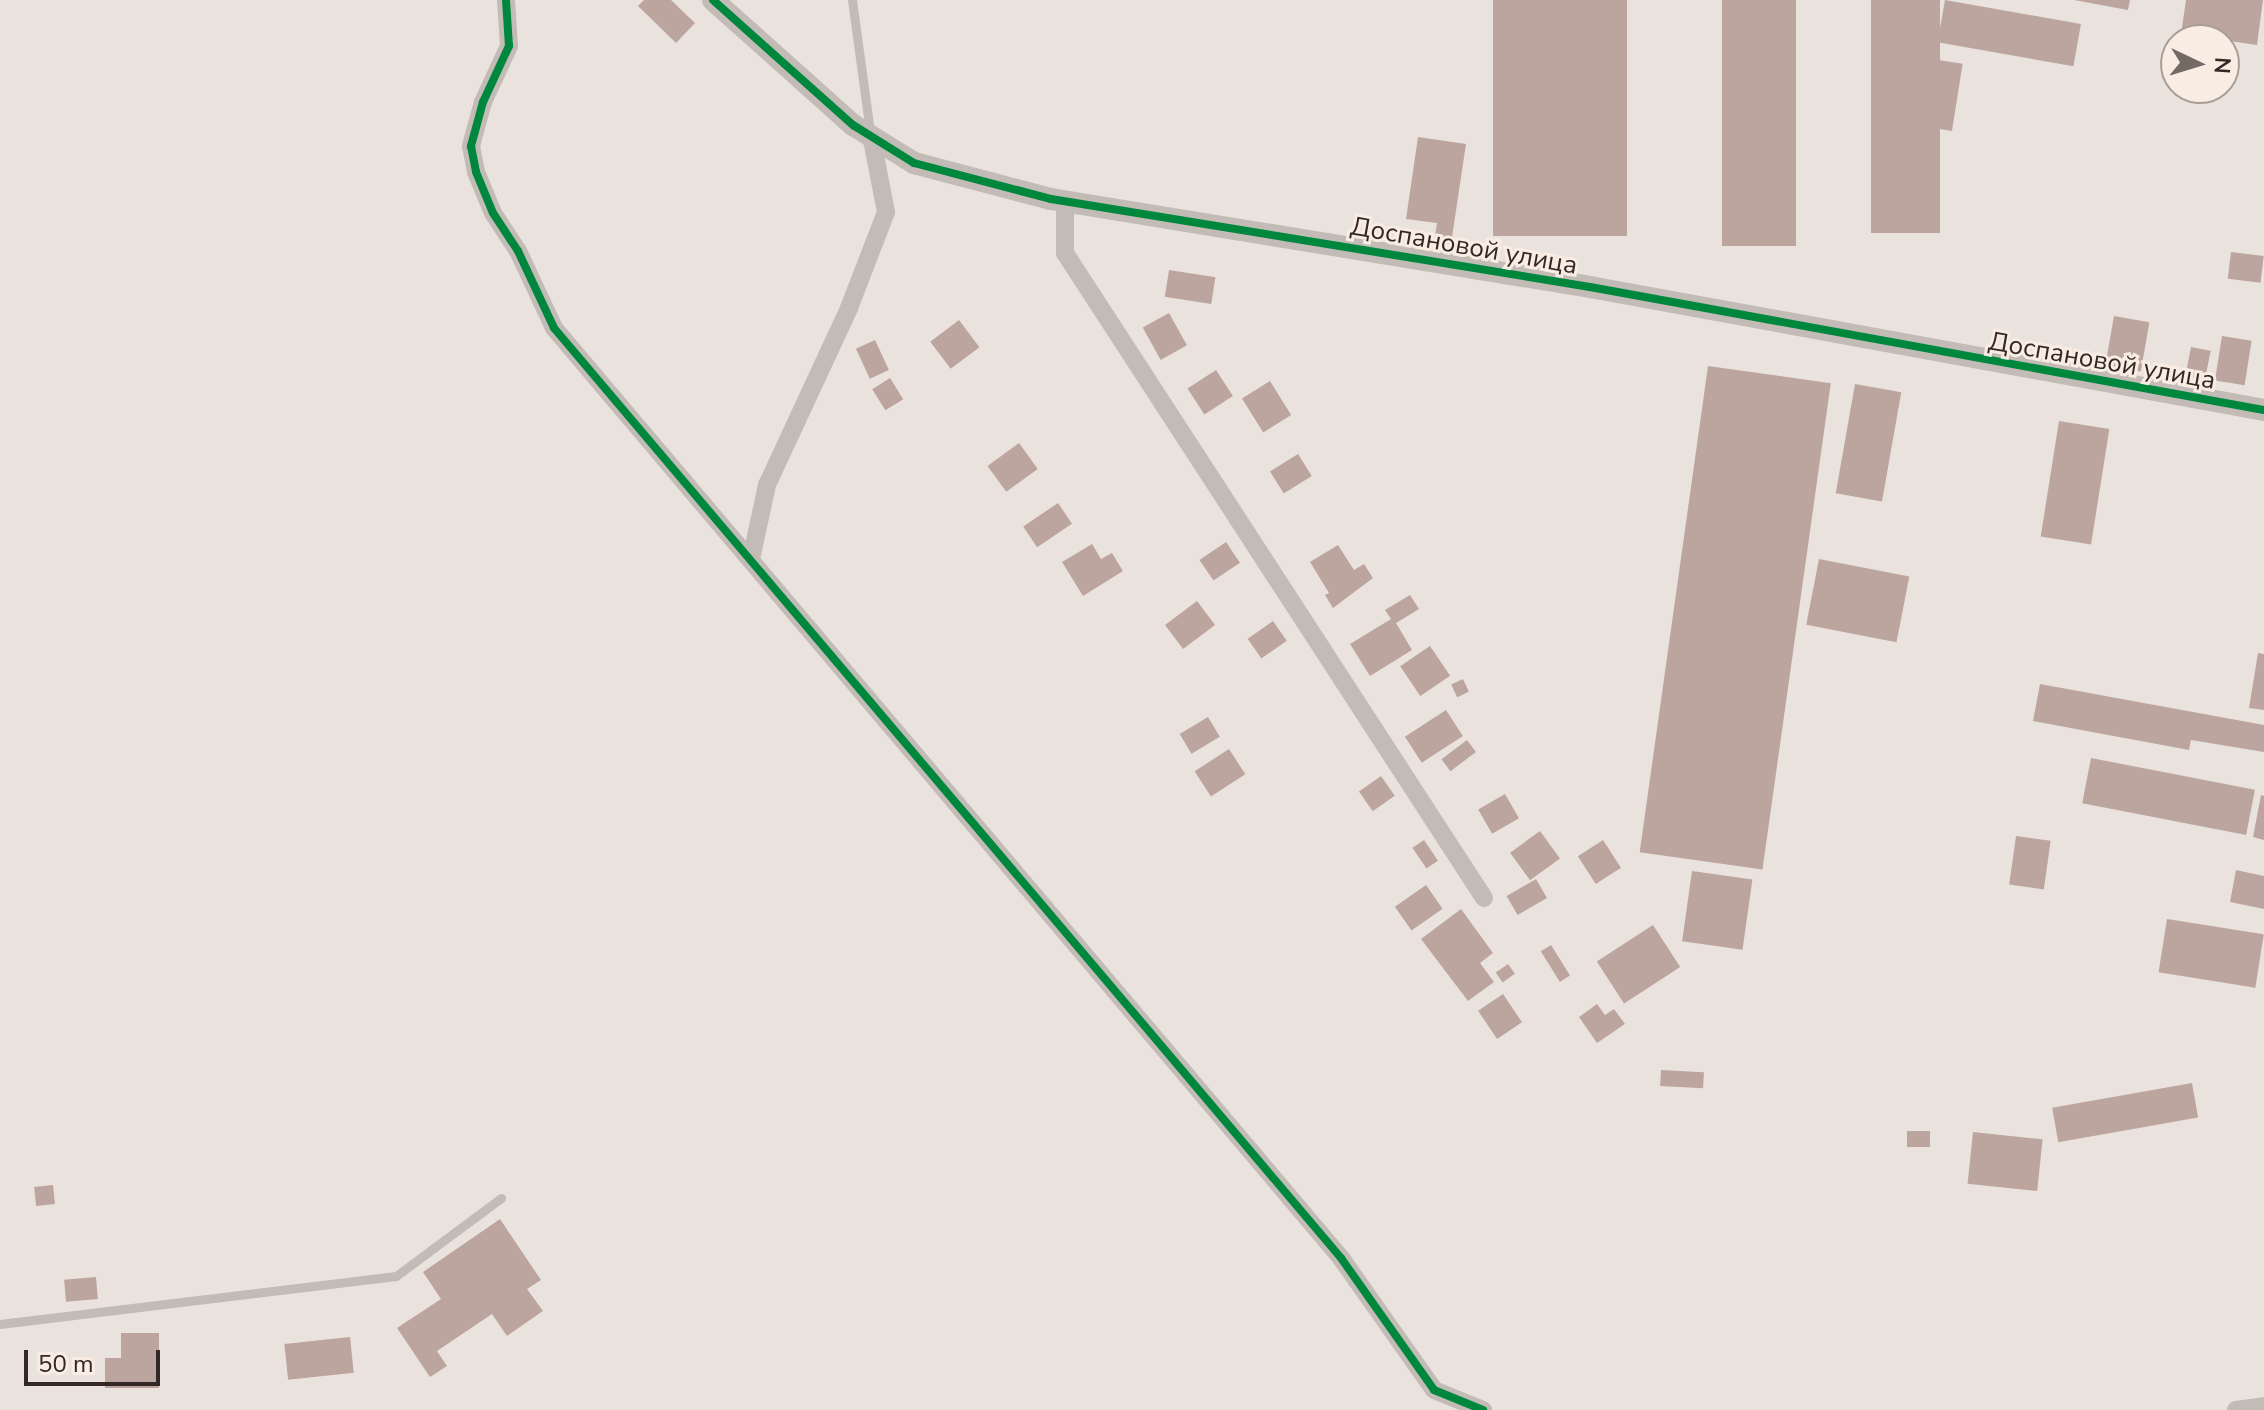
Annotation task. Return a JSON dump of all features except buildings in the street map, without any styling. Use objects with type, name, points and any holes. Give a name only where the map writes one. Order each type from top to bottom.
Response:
[{"type":"street","points":[[506,0],[509,46],[478,115],[471,146],[476,172],[493,213],[518,251],[554,328],[1341,1258],[1434,1390],[1483,1410]]},
{"type":"street","name":"Доспановой улица","points":[[713,0],[853,125],[914,163],[1065,202],[1590,287],[2264,410]]},
{"type":"street","points":[[751,559],[767,485],[849,308],[886,212],[871,135]]},
{"type":"street","points":[[1065,202],[1065,253],[1484,898]]},
{"type":"street","points":[[2236,1410],[2264,1406]]},
{"type":"lane","points":[[852,0],[871,135]]},
{"type":"lane","points":[[0,1324],[396,1276],[501,1198]]},
{"type":"cycle path","points":[[506,0],[509,46],[483,102],[471,146],[476,172],[493,213],[518,251],[554,328],[1341,1258],[1434,1390],[1483,1410]]},
{"type":"cycle path","points":[[713,0],[853,125],[914,163],[1051,199],[1590,287],[2264,410]]}]
